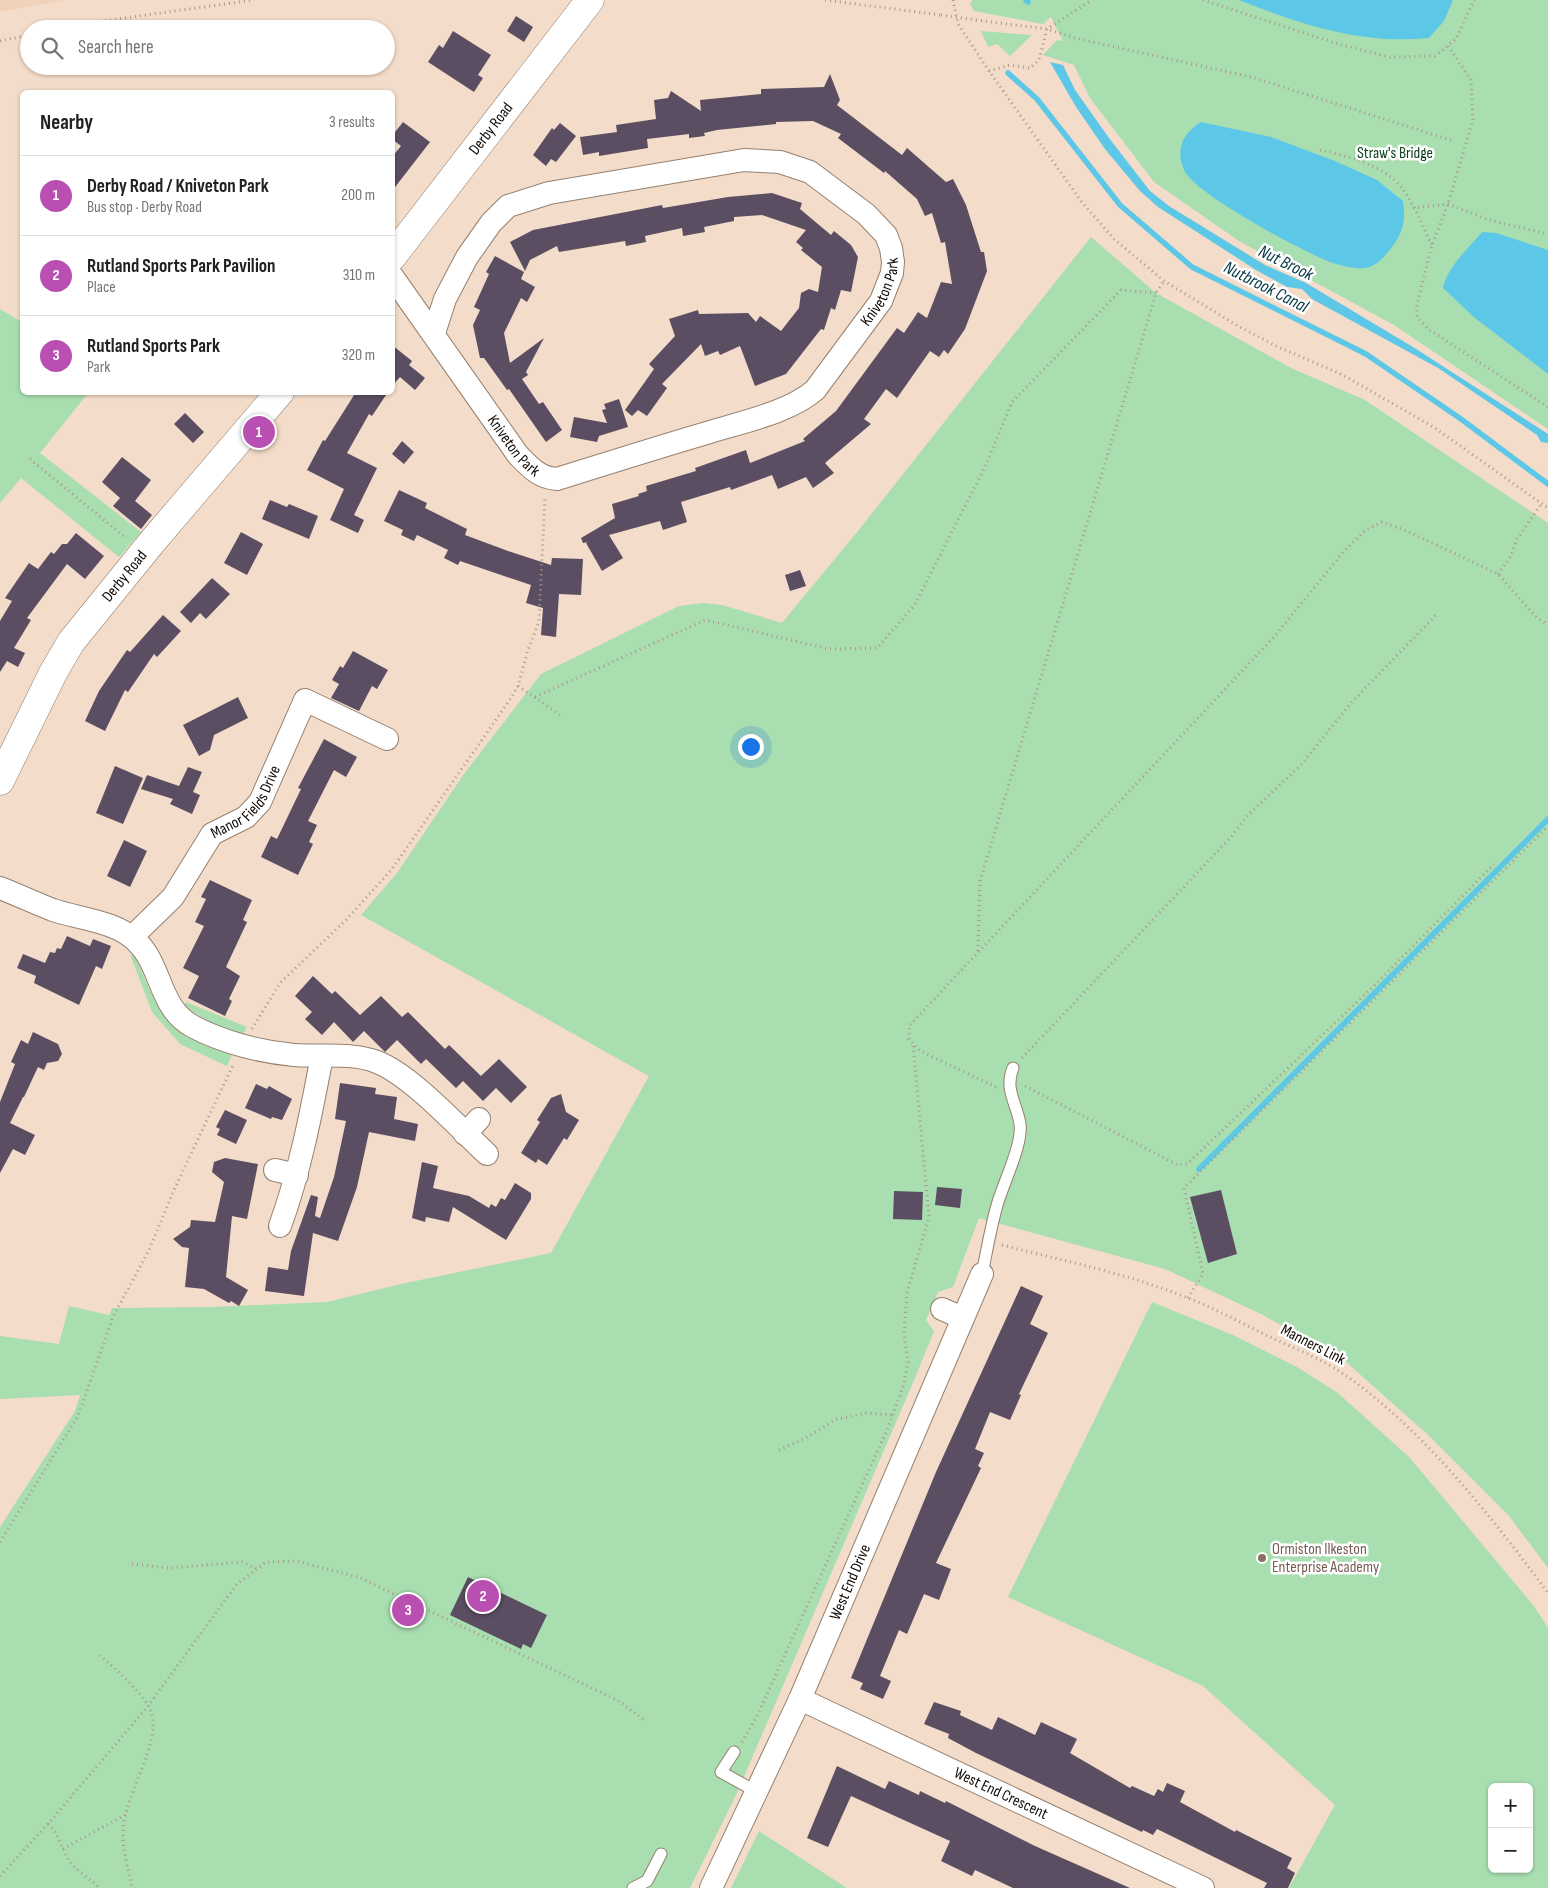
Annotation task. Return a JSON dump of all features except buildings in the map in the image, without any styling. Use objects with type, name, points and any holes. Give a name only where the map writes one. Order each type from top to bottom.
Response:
[{"type":"main road","name":"Derby Road","points":[[395,253],[583,10]]},
{"type":"main road","name":"Derby Road","points":[[0,780],[52,672],[71,642],[144,552],[277,395]]},
{"type":"street","name":"Kniveton Park","points":[[395,280],[518,455],[534,472],[557,479],[742,422],[793,404],[807,396],[870,318],[888,287],[893,262],[891,248],[886,235],[866,214],[810,172],[780,162],[760,159],[744,160],[549,193],[508,206],[492,223],[467,257],[445,299],[434,333]]},
{"type":"street","name":"Manor Fields Drive","points":[[132,938],[173,897],[212,834],[246,817],[260,802],[305,700],[387,739]]},
{"type":"street","points":[[0,888],[53,910],[122,931],[132,938],[146,952],[165,996],[175,1013],[192,1026],[243,1045],[292,1055],[361,1058],[386,1066],[472,1126],[487,1154]]},
{"type":"street","points":[[280,1226],[297,1175],[322,1056]]},
{"type":"street","points":[[275,1170],[297,1175]]},
{"type":"street","name":"West End Drive","points":[[711,1888],[800,1699],[982,1274]]},
{"type":"street","points":[[942,1309],[962,1318]]},
{"type":"street","name":"West End Crescent","points":[[800,1699],[1203,1888]]},
{"type":"lane","points":[[982,1274],[998,1202],[1015,1154],[1020,1125],[1010,1095],[1011,1073]]},
{"type":"lane","points":[[734,1752],[721,1772],[757,1792]]},
{"type":"lane","points":[[633,1888],[647,1881],[661,1854]]},
{"type":"path","points":[[103,20],[254,0]]},
{"type":"path","points":[[825,0],[1047,28],[1075,38],[1251,77],[1451,140]]},
{"type":"path","points":[[953,0],[958,24],[989,71],[1081,201],[1114,239],[1164,281],[1238,326],[1276,346],[1343,374],[1435,428],[1548,508]]},
{"type":"path","points":[[989,71],[1010,64],[1030,68],[1039,60],[1047,28],[1092,0]]},
{"type":"path","points":[[1203,0],[1338,44],[1390,56],[1435,56],[1456,39],[1474,0]]},
{"type":"path","points":[[0,41],[20,37]]},
{"type":"path","points":[[1448,46],[1471,80],[1473,120],[1448,204],[1432,245],[1417,304],[1417,317],[1428,329],[1548,407]]},
{"type":"path","points":[[1320,150],[1361,160],[1393,178],[1405,194],[1432,245]]},
{"type":"path","points":[[1413,208],[1448,204],[1489,220],[1548,234]]},
{"type":"path","points":[[978,952],[980,881],[1156,294],[1164,281]]},
{"type":"path","points":[[535,697],[705,620],[829,649],[878,648],[914,606],[985,467],[1012,402],[1121,290],[1156,294]]},
{"type":"path","points":[[30,459],[144,552]]},
{"type":"path","points":[[0,1542],[78,1416],[113,1317],[150,1248],[173,1192],[243,1045],[280,984],[347,919],[392,869],[458,771],[501,714],[518,686],[527,653],[539,621],[546,477]]},
{"type":"path","points":[[1498,574],[1511,556],[1516,539],[1542,503]]},
{"type":"path","points":[[1010,1095],[990,1083],[920,1051],[909,1038],[910,1026],[1274,637],[1345,550],[1366,530],[1382,522],[1407,531],[1498,574],[1535,616],[1548,625]]},
{"type":"path","points":[[1436,615],[1351,704],[1301,765],[1249,814],[1231,837],[1011,1073],[1178,1165],[1188,1164],[1376,984],[1494,864]]},
{"type":"path","points":[[518,686],[560,715]]},
{"type":"path","points":[[1188,1298],[1203,1274],[1184,1188],[1548,826]]},
{"type":"path","points":[[734,1752],[757,1716],[892,1415],[904,1384],[908,1362],[904,1334],[907,1293],[929,1217],[913,1045]]},
{"type":"path","name":"Manners Link","points":[[988,1242],[1124,1276],[1188,1298],[1304,1352],[1347,1376],[1425,1446],[1488,1513],[1548,1593]]},
{"type":"path","points":[[779,1450],[804,1439],[837,1420],[866,1412],[892,1415]]},
{"type":"path","points":[[0,1876],[48,1824],[148,1706],[237,1584],[266,1562],[296,1561],[358,1577],[617,1700],[646,1721]]},
{"type":"path","points":[[132,1564],[170,1568],[242,1562],[257,1569]]},
{"type":"path","points":[[100,1655],[148,1706],[153,1715],[153,1735],[130,1794],[123,1829],[132,1888]]},
{"type":"path","points":[[63,1849],[126,1815]]},
{"type":"path","points":[[48,1824],[54,1828],[72,1864],[100,1888]]},
{"type":"shaded area","points":[[0,0],[64,0],[0,12]]},
{"type":"green space","name":"Straw's Bridge","points":[[973,0],[1548,0],[1548,429],[1394,325],[1239,241],[1154,182],[1090,98],[1074,65],[1043,55],[1057,40],[1063,41],[1051,17],[1043,24],[974,11],[970,4]]},
{"type":"green space","points":[[981,31],[1032,35],[1010,56],[997,44],[988,47]]},
{"type":"green space","points":[[1091,237],[1156,293],[1291,368],[1365,400],[1548,523],[1548,1568],[1509,1516],[1427,1434],[1345,1361],[1261,1314],[1165,1269],[979,1218],[953,1287],[938,1292],[926,1320],[934,1331],[915,1378],[737,1793],[690,1888],[0,1888],[0,1527],[75,1411],[80,1395],[0,1399],[0,1336],[59,1344],[69,1306],[109,1315],[112,1308],[213,1307],[327,1302],[401,1284],[551,1253],[649,1076],[361,915],[397,873],[464,774],[541,674],[679,606],[703,603],[722,605],[782,623],[858,531]]},
{"type":"green space","points":[[0,309],[20,321],[20,395],[86,395],[40,453],[141,532],[119,557],[21,478],[0,503]]},
{"type":"green space","points":[[130,954],[136,958],[153,997],[170,1021],[194,1037],[232,1055],[227,1066],[180,1044],[152,1012]]},
{"type":"green space","points":[[186,1002],[247,1027],[243,1035],[215,1025],[184,1007]]},
{"type":"green space","name":"Ormiston Ilkeston Enterprise Academy","points":[[1152,1302],[1233,1335],[1297,1367],[1338,1393],[1409,1457],[1534,1606],[1548,1628],[1548,1888],[1289,1888],[1335,1805],[1203,1686],[1008,1597]]},
{"type":"green space","points":[[759,1831],[847,1888],[731,1888]]},
{"type":"water","points":[[1239,0],[1453,0],[1444,21],[1429,38],[1404,39],[1380,38],[1332,31],[1285,17]]},
{"type":"water","points":[[1050,62],[1063,65],[1075,90],[1109,138],[1150,191],[1169,206],[1265,265],[1306,283],[1413,347],[1548,434],[1548,443],[1541,442],[1537,435],[1438,368],[1312,299],[1302,289],[1287,287],[1256,270],[1158,207],[1140,191],[1105,149],[1076,107]]},
{"type":"water","points":[[1201,122],[1271,137],[1335,161],[1377,180],[1403,201],[1403,226],[1396,242],[1377,263],[1365,268],[1350,267],[1330,262],[1311,254],[1248,220],[1207,192],[1192,180],[1184,170],[1180,155],[1182,142],[1189,131]]},
{"type":"water","points":[[1482,232],[1496,233],[1548,250],[1548,374],[1475,318],[1443,288],[1445,280],[1454,265]]},
{"type":"waterway","name":"Nutbrook Canal","points":[[1008,73],[1037,99],[1120,205],[1192,267],[1366,354],[1461,419],[1548,484]]},
{"type":"waterway","points":[[1199,1169],[1548,819]]},
{"type":"place","name":"Derby Road / Kniveton Park","points":[[259,432]]},
{"type":"place","name":"Ormiston Ilkeston Enterprise Academy","points":[[1262,1558]]},
{"type":"place","name":"Rutland Sports Park Pavilion","points":[[483,1596]]},
{"type":"place","name":"Rutland Sports Park","points":[[408,1610]]},
{"type":"water label","name":"Nut Brook","points":[[1286,263]]}]
